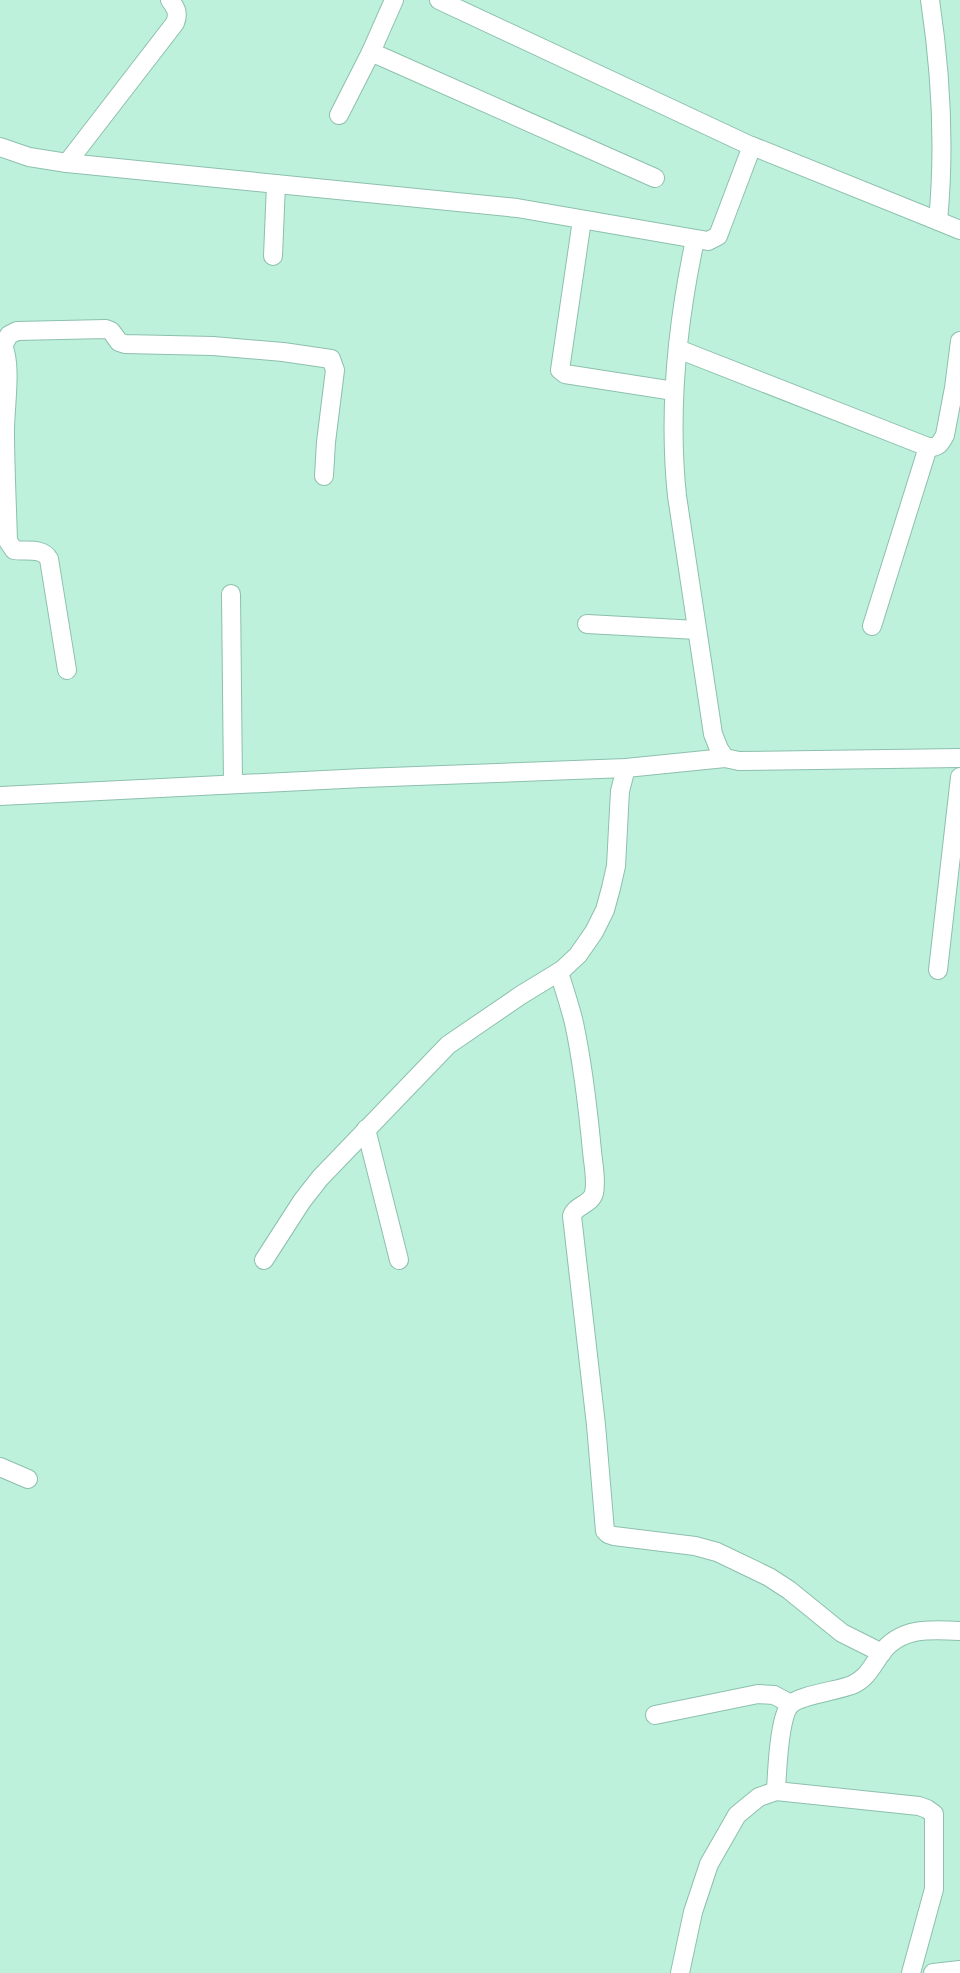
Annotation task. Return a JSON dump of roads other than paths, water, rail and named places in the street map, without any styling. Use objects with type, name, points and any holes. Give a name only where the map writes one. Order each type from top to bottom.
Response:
[{"type":"street","points":[[67,162],[175,23],[178,15],[176,8],[170,0]]},
{"type":"street","points":[[339,115],[371,52],[394,0]]},
{"type":"street","points":[[439,0],[752,146],[960,230]]},
{"type":"street","points":[[930,0],[939,64],[941,99],[938,221]]},
{"type":"street","points":[[371,52],[655,178]]},
{"type":"street","points":[[0,147],[29,157],[67,162],[516,208],[708,241],[718,236],[752,146]]},
{"type":"street","points":[[273,256],[276,184]]},
{"type":"street","points":[[582,220],[560,370],[564,374],[674,391]]},
{"type":"street","points":[[695,240],[685,288],[678,348],[674,391],[673,458],[713,734],[725,758]]},
{"type":"street","points":[[67,670],[49,559],[46,553],[41,551],[14,550],[8,541],[5,429],[7,363],[6,351],[1,346],[9,335],[17,331],[106,329],[119,342],[125,344],[213,346],[283,352],[331,359],[335,370],[326,442],[324,476]]},
{"type":"street","points":[[678,348],[928,447],[937,446],[942,442],[945,435],[960,341]]},
{"type":"street","points":[[872,626],[928,447]]},
{"type":"street","points":[[231,594],[233,784]]},
{"type":"street","points":[[587,624],[697,630]]},
{"type":"street","points":[[0,796],[233,784],[626,768],[725,758],[739,762],[960,758]]},
{"type":"street","points":[[264,1260],[302,1201],[314,1186],[366,1129],[448,1045],[560,972],[583,947],[594,932],[605,910],[616,866],[620,791],[626,768]]},
{"type":"street","points":[[938,970],[960,777]]},
{"type":"street","points":[[560,972],[574,1021],[590,1129],[595,1185],[594,1196],[576,1209],[572,1216],[595,1415],[606,1531],[614,1536],[695,1546],[718,1552],[769,1577],[789,1590],[842,1633],[878,1658]]},
{"type":"street","points":[[366,1129],[398,1260]]},
{"type":"street","points":[[0,1467],[28,1479]]},
{"type":"street","points":[[776,1791],[783,1721],[791,1704],[799,1699],[860,1681],[878,1658],[898,1638],[920,1630],[960,1631]]},
{"type":"street","points":[[655,1715],[758,1694],[774,1695],[791,1704]]},
{"type":"street","points":[[680,1973],[693,1912],[709,1864],[737,1815],[759,1797],[776,1791],[919,1806],[934,1814],[934,1889],[911,1973]]},
{"type":"street","points":[[933,1973],[960,1970]]}]
